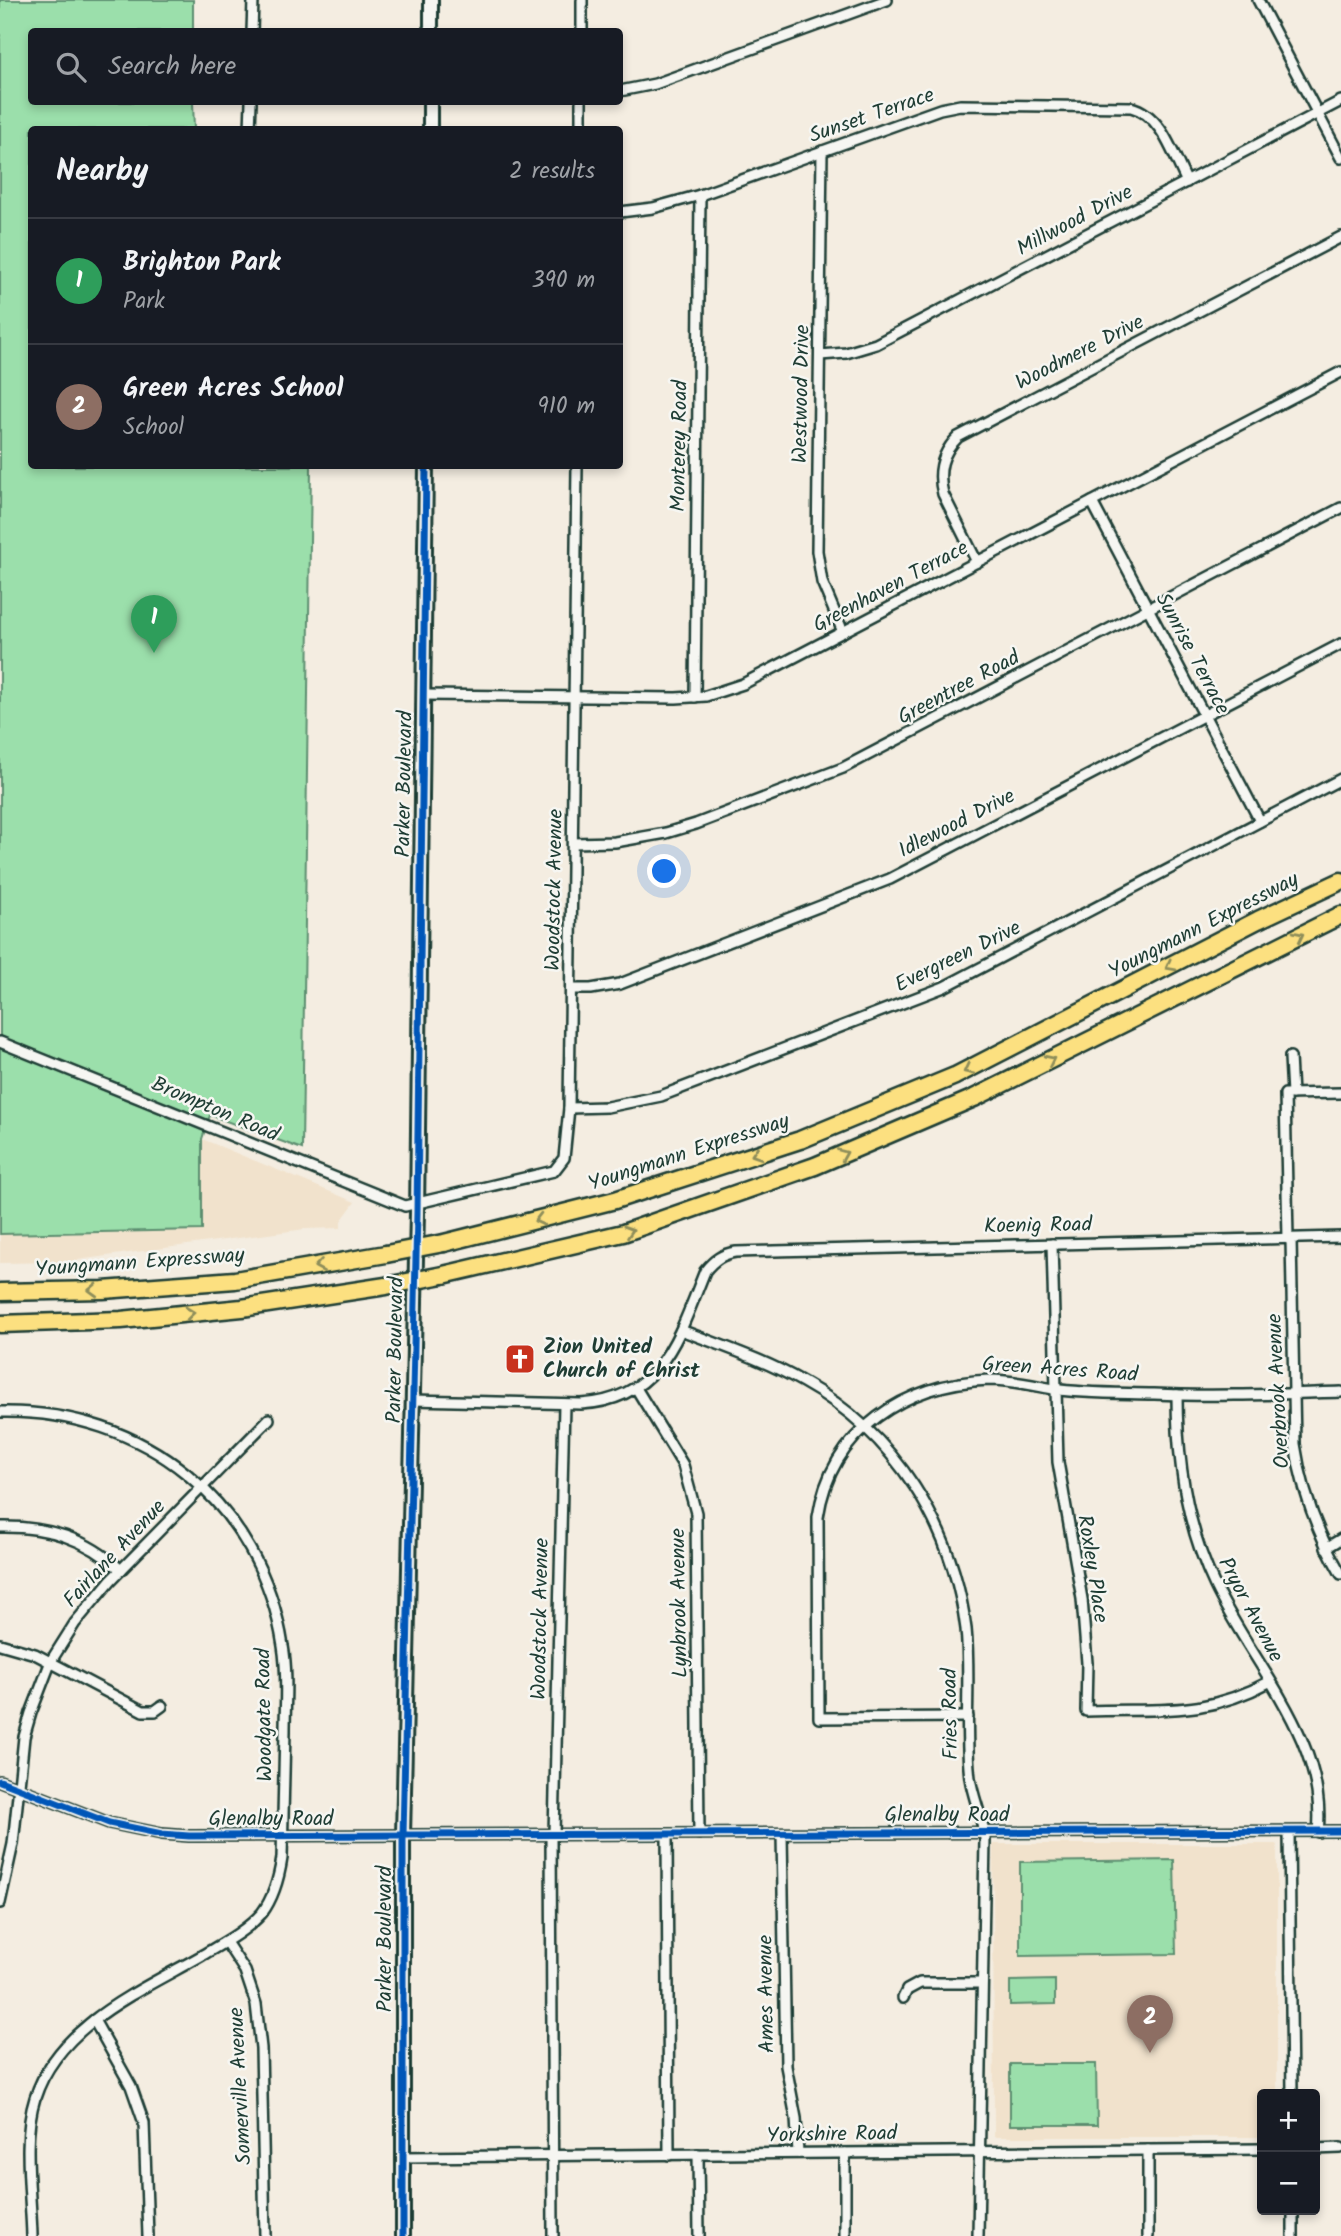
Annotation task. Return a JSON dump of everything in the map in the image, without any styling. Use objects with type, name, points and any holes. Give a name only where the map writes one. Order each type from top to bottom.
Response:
[{"type":"highway","name":"Youngmann Expressway","points":[[0,1293],[103,1290],[235,1280],[444,1243],[615,1200],[800,1140],[955,1076],[1258,920],[1341,881]]},
{"type":"highway","points":[[0,1324],[121,1320],[242,1308],[443,1275],[623,1233],[815,1166],[974,1098],[1341,915]]},
{"type":"street","points":[[252,28],[253,0]]},
{"type":"street","points":[[431,0],[431,28]]},
{"type":"street","points":[[582,0],[582,28]]},
{"type":"street","points":[[623,90],[655,84],[887,0]]},
{"type":"street","points":[[1258,0],[1341,158]]},
{"type":"street","name":"Millwood Drive","points":[[820,355],[846,353],[876,344],[1341,101]]},
{"type":"street","points":[[250,126],[251,105]]},
{"type":"street","points":[[429,126],[430,105]]},
{"type":"street","points":[[581,105],[581,126]]},
{"type":"street","name":"Sunset Terrace","points":[[623,212],[653,208],[700,195],[940,109],[960,105],[1131,107],[1147,113],[1156,122],[1187,182]]},
{"type":"street","name":"Westwood Drive","points":[[822,151],[817,551],[822,582],[843,632]]},
{"type":"street","name":"Monterey Road","points":[[695,698],[700,195]]},
{"type":"street","name":"Woodmere Drive","points":[[977,562],[940,484],[942,461],[958,437],[1341,237]]},
{"type":"street","name":"Greenhaven Terrace","points":[[424,695],[695,698],[728,690],[1341,372]]},
{"type":"street","name":"Parker Boulevard","points":[[403,2236],[403,1836],[417,1203],[426,469]]},
{"type":"street","name":"Woodstock Avenue","points":[[417,1203],[554,1171],[564,1158],[569,1108],[572,989],[577,469]]},
{"type":"street","name":"Sunrise Terrace","points":[[1092,502],[1260,821]]},
{"type":"street","name":"Greentree Road","points":[[573,843],[615,842],[666,833],[843,768],[1341,508]]},
{"type":"street","name":"Idlewood Drive","points":[[572,989],[620,984],[890,879],[1341,644]]},
{"type":"street","name":"Evergreen Drive","points":[[569,1108],[607,1107],[661,1096],[944,987],[1341,779]]},
{"type":"street","name":"Brompton Road","points":[[0,1042],[353,1186],[405,1206],[417,1203]]},
{"type":"street","points":[[1290,1057],[1292,1094],[1341,1093]]},
{"type":"street","name":"Overbrook Avenue","points":[[1292,1094],[1285,1094],[1295,1444],[1299,1471],[1314,1523],[1341,1574]]},
{"type":"street","name":"Koenig Road","points":[[681,1330],[705,1271],[718,1258],[736,1252],[1341,1237]]},
{"type":"street","name":"Roxley Place","points":[[1052,1244],[1059,1471],[1082,1599],[1086,1711],[1188,1710],[1234,1699],[1269,1682]]},
{"type":"street","points":[[412,1400],[599,1403],[636,1388],[662,1364],[681,1330]]},
{"type":"street","name":"Fries Road","points":[[681,1330],[802,1381],[840,1406],[895,1458],[914,1485],[944,1542],[963,1609],[970,1777],[984,1833],[978,2236]]},
{"type":"street","name":"Green Acres Road","points":[[968,1717],[819,1718],[818,1517],[821,1499],[833,1465],[864,1427],[906,1401],[953,1384],[993,1380],[1055,1389],[1177,1395],[1341,1392]]},
{"type":"street","name":"Lynbrook Avenue","points":[[636,1388],[683,1465],[696,1513],[699,1834]]},
{"type":"street","name":"Pryor Avenue","points":[[1177,1395],[1179,1456],[1195,1535],[1226,1608],[1294,1724],[1313,1767],[1320,1798],[1318,1832]]},
{"type":"street","name":"Woodstock Avenue","points":[[553,2236],[552,1834],[564,1404]]},
{"type":"street","name":"Woodgate Road","points":[[0,1412],[47,1413],[118,1432],[167,1458],[203,1487],[234,1522],[254,1554],[280,1626],[286,1669],[283,1836],[280,1873],[269,1903],[253,1922],[226,1942],[94,2020],[50,2066],[35,2098],[29,2132],[32,2236]]},
{"type":"street","name":"Fairlane Avenue","points":[[0,1903],[13,1844],[24,1737],[51,1661],[75,1623],[121,1570],[269,1419]]},
{"type":"street","points":[[0,1527],[26,1527],[61,1533],[97,1551],[121,1570]]},
{"type":"street","points":[[1325,1548],[1341,1539]]},
{"type":"street","points":[[0,1644],[51,1661],[143,1711],[155,1711],[162,1706]]},
{"type":"street","name":"Glenalby Road","points":[[0,1781],[109,1823],[135,1830],[189,1836],[1341,1831]]},
{"type":"street","points":[[1289,1832],[1292,2089]]},
{"type":"street","points":[[667,1834],[669,2155]]},
{"type":"street","name":"Ames Avenue","points":[[782,1834],[786,2066],[796,2118],[799,2153]]},
{"type":"street","name":"Somerville Avenue","points":[[226,1942],[245,1971],[256,2004],[261,2048],[265,2236]]},
{"type":"street","points":[[903,1998],[907,1990],[920,1983],[982,1983]]},
{"type":"street","points":[[94,2020],[126,2075],[144,2123],[148,2236]]},
{"type":"street","points":[[1320,2149],[1341,2148]]},
{"type":"street","name":"Yorkshire Road","points":[[402,2157],[1257,2149]]},
{"type":"street","points":[[1148,2150],[1149,2236]]},
{"type":"street","points":[[845,2153],[845,2236]]},
{"type":"street","points":[[698,2154],[699,2236]]},
{"type":"street","points":[[1293,2215],[1293,2236]]},
{"type":"shaded area","points":[[202,1139],[355,1202],[341,1221],[341,1228],[305,1229],[63,1262],[0,1263],[0,1234],[202,1230]]},
{"type":"shaded area","points":[[993,1844],[1277,1844],[1277,2089],[1257,2089],[1257,2137],[994,2137]]},
{"type":"green space","points":[[0,0],[193,0],[193,28],[28,28],[28,105],[193,105],[194,126],[28,126],[28,469],[311,469],[302,1149],[210,1115],[202,1139],[202,1230],[0,1234]]},
{"type":"green space","points":[[1174,1860],[1176,1954],[1020,1956],[1020,1862]]},
{"type":"green space","points":[[1055,1980],[1055,2004],[1010,2005],[1010,1981]]},
{"type":"green space","points":[[1010,2064],[1096,2064],[1097,2125],[1010,2125]]},
{"type":"cycle path","points":[[403,2236],[403,1836],[417,1213],[426,469]]},
{"type":"cycle path","points":[[0,1781],[109,1823],[162,1834],[189,1836],[1341,1831]]},
{"type":"place","name":"Brighton Park","points":[[154,653]]},
{"type":"place","name":"Zion United Church of Christ","points":[[520,1359]]},
{"type":"place","name":"Green Acres School","points":[[1150,2053]]}]
